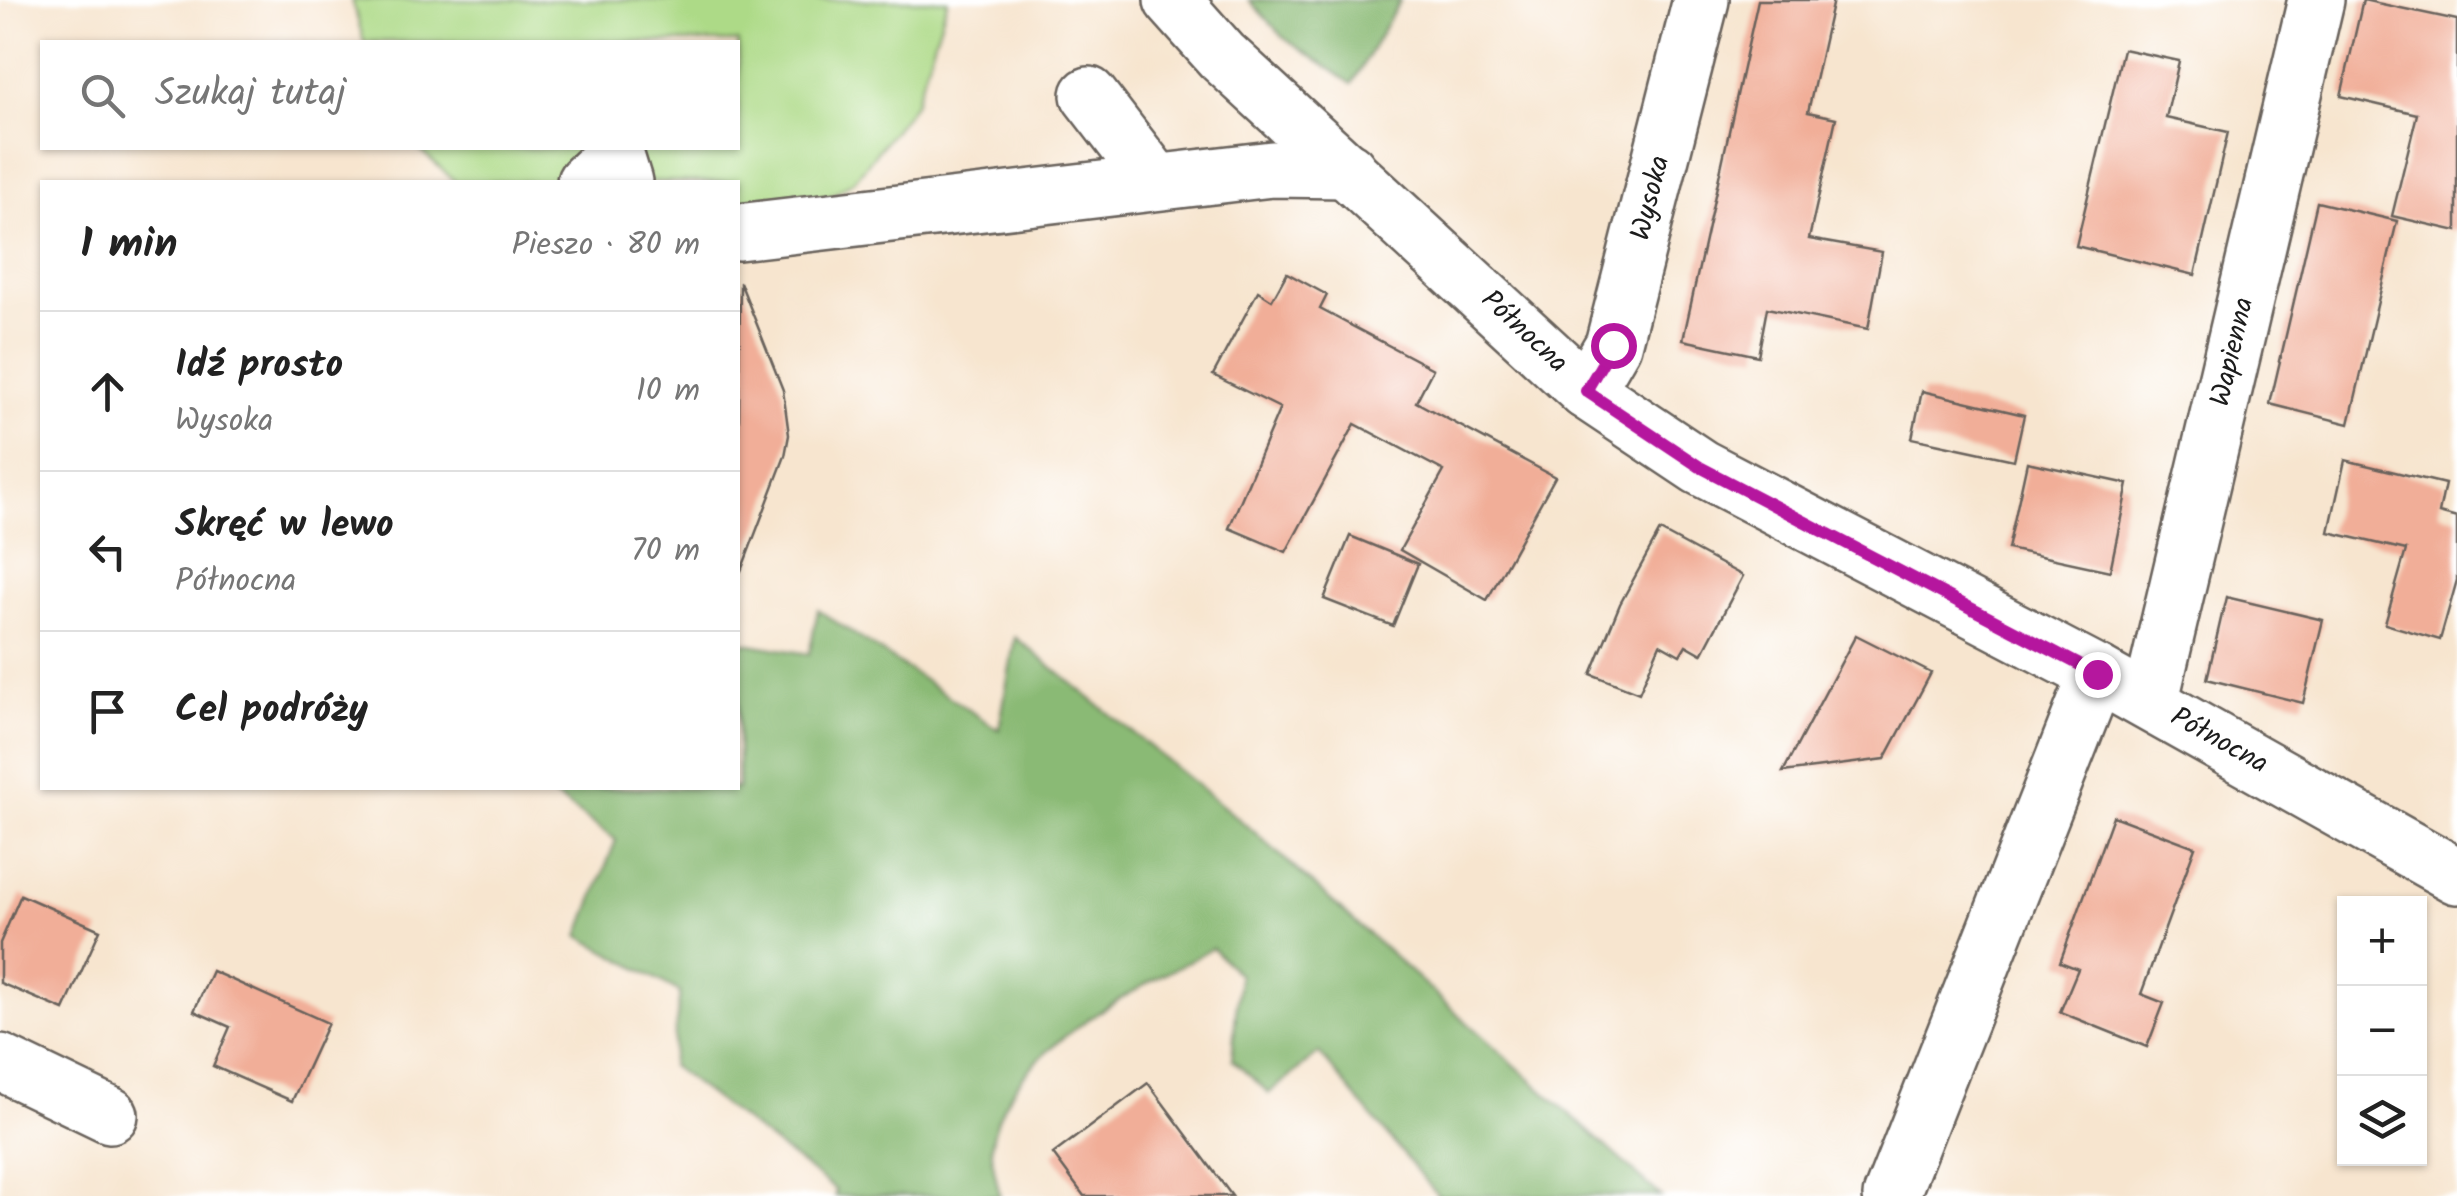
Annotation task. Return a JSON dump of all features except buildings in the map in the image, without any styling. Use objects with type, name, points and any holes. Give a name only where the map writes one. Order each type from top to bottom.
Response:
[{"type":"street","name":"Północna","points":[[1172,0],[1222,56],[1586,391],[1700,467],[2097,674],[2457,876]]},
{"type":"street","name":"Wysoka","points":[[1586,391],[1613,345],[1701,0]]},
{"type":"street","name":"Wapienna","points":[[2150,703],[2316,0]]},
{"type":"street","points":[[1089,94],[1156,182]]},
{"type":"street","points":[[588,180],[615,153],[623,180]]},
{"type":"street","points":[[740,232],[1272,169],[1348,170]]},
{"type":"street","points":[[1891,1196],[2097,674]]},
{"type":"street","points":[[0,1062],[110,1115]]},
{"type":"green space","points":[[352,0],[948,0],[915,103],[854,181],[770,234],[740,242],[740,180],[454,180],[420,150],[740,150],[740,40],[363,40]]},
{"type":"green space","points":[[1249,0],[1400,1],[1352,84],[1284,38]]},
{"type":"green space","points":[[818,610],[999,730],[1015,637],[1251,829],[1661,1196],[1438,1196],[1319,1053],[1269,1093],[1232,1060],[1239,975],[1212,948],[1113,1003],[1048,1050],[1022,1078],[1003,1108],[992,1142],[1000,1196],[835,1196],[836,1190],[671,1066],[680,992],[579,936],[616,840],[546,790],[740,790],[740,642],[809,654]]},
{"type":"route","points":[[1613,345],[1586,391],[1700,467],[2097,674]]}]
